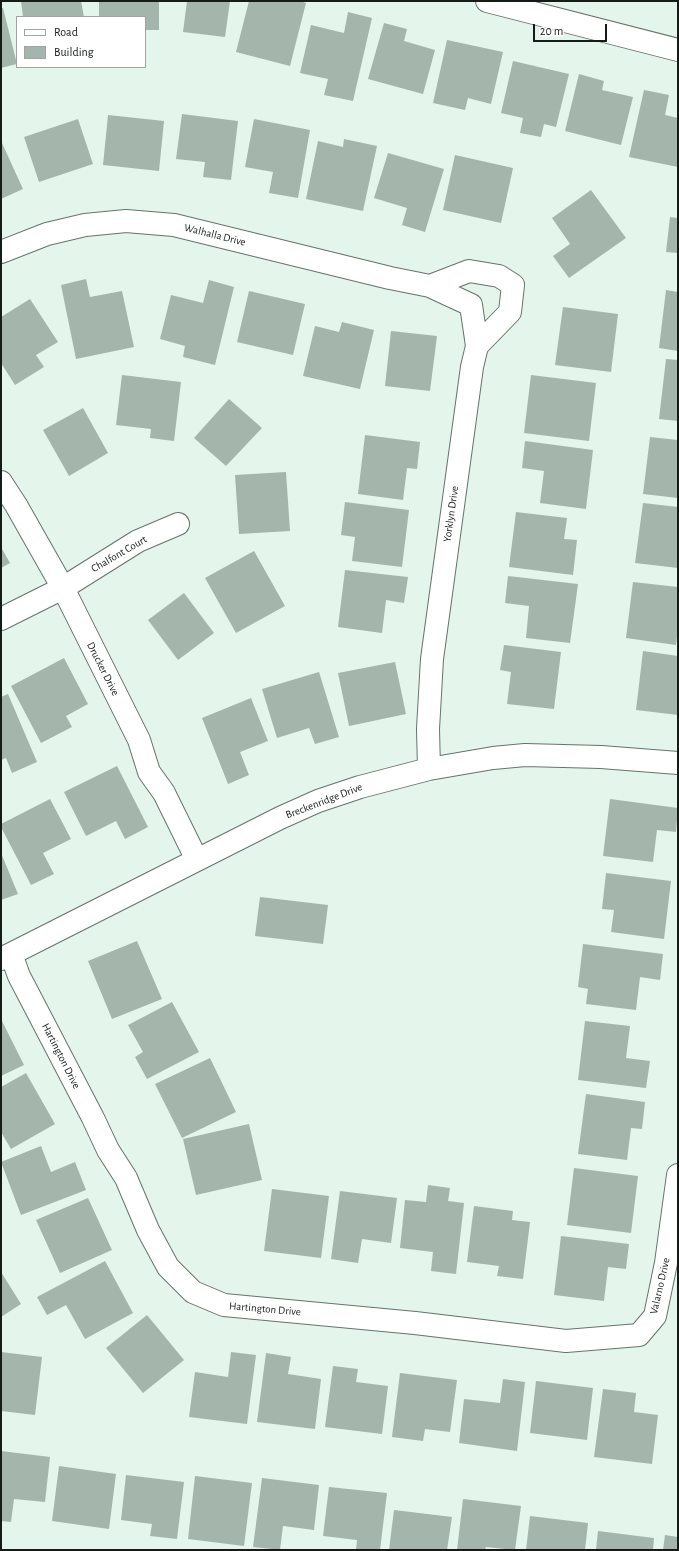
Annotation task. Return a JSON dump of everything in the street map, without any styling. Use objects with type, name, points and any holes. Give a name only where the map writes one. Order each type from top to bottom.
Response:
[{"type":"street","points":[[487,1],[678,50]]},
{"type":"street","name":"Walhalla Drive","points":[[1,252],[47,234],[85,225],[126,221],[174,225],[390,278],[430,286]]},
{"type":"street","points":[[430,286],[469,271],[499,276],[513,285],[510,312],[477,346]]},
{"type":"street","name":"Yorklyn Drive","points":[[430,286],[471,305],[477,346],[470,382],[432,659],[428,729],[430,769]]},
{"type":"street","name":"Drucker Drive","points":[[1,482],[16,505],[63,588],[139,740],[149,772],[164,793],[197,860]]},
{"type":"street","name":"Chalfont Court","points":[[1,619],[63,588],[138,541],[178,524]]},
{"type":"street","name":"Breckenridge Drive","points":[[6,956],[280,818],[318,801],[360,787],[430,769],[493,758],[525,755],[601,757],[678,763]]},
{"type":"street","name":"Hartington Drive","points":[[6,956],[19,976],[93,1118],[108,1150],[126,1178],[148,1230],[168,1267],[193,1292],[224,1305],[415,1323],[566,1341],[605,1338]]},
{"type":"street","name":"Valarno Drive","points":[[605,1338],[639,1335],[655,1316],[666,1263],[678,1175]]},
{"type":"building","points":[[21,1],[81,1],[84,16],[23,16]]},
{"type":"building","points":[[99,1],[159,1],[159,30],[146,30],[146,16],[99,16]]},
{"type":"building","points":[[187,1],[230,1],[225,37],[183,32]]},
{"type":"building","points":[[249,1],[300,1],[306,3],[290,66],[236,52]]},
{"type":"building","points":[[1,8],[3,8],[16,64],[1,68]]},
{"type":"building","points":[[348,12],[372,18],[353,101],[324,95],[328,79],[300,73],[311,25],[344,33]]},
{"type":"building","points":[[384,23],[407,29],[404,41],[435,50],[423,94],[368,79]]},
{"type":"building","points":[[447,40],[503,52],[491,104],[468,98],[465,110],[433,103]]},
{"type":"building","points":[[513,61],[569,74],[556,127],[544,124],[541,137],[520,133],[523,118],[501,113]]},
{"type":"building","points":[[579,74],[604,81],[602,90],[633,97],[621,145],[565,131]]},
{"type":"building","points":[[644,90],[669,95],[665,115],[678,118],[678,167],[629,157]]},
{"type":"building","points":[[182,114],[238,121],[231,180],[203,177],[205,162],[176,159]]},
{"type":"building","points":[[108,115],[164,121],[159,171],[103,165]]},
{"type":"building","points":[[78,119],[93,164],[39,182],[24,137]]},
{"type":"building","points":[[254,119],[310,130],[298,198],[269,193],[273,172],[245,167]]},
{"type":"building","points":[[344,139],[377,146],[363,211],[306,199],[318,141],[343,147]]},
{"type":"building","points":[[2,143],[23,189],[1,199],[1,144]]},
{"type":"building","points":[[388,153],[444,169],[425,232],[402,225],[407,208],[374,198]]},
{"type":"building","points":[[455,155],[513,168],[501,223],[443,210]]},
{"type":"building","points":[[591,190],[626,238],[569,278],[553,256],[570,244],[552,218]]},
{"type":"building","points":[[670,217],[678,218],[678,253],[666,252]]},
{"type":"building","points":[[86,279],[90,297],[122,291],[134,347],[76,359],[61,285]]},
{"type":"building","points":[[209,280],[234,287],[215,365],[183,357],[185,346],[160,339],[171,295],[203,303]]},
{"type":"building","points":[[666,290],[678,292],[678,351],[659,348]]},
{"type":"building","points":[[249,291],[305,304],[293,355],[237,342]]},
{"type":"building","points":[[30,299],[58,342],[36,355],[44,367],[15,385],[1,363],[1,317]]},
{"type":"building","points":[[563,307],[618,314],[611,372],[555,365]]},
{"type":"building","points":[[342,322],[374,330],[360,389],[303,376],[315,326],[339,332]]},
{"type":"building","points":[[391,331],[437,336],[430,391],[385,386]]},
{"type":"building","points":[[666,359],[678,360],[678,421],[659,419]]},
{"type":"building","points":[[122,375],[181,382],[174,441],[150,438],[151,429],[116,425]]},
{"type":"building","points":[[531,375],[596,383],[589,441],[524,433]]},
{"type":"building","points":[[229,399],[262,428],[226,466],[194,438]]},
{"type":"building","points":[[83,408],[108,453],[69,476],[43,430]]},
{"type":"building","points":[[365,435],[420,442],[417,469],[407,468],[403,500],[358,494]]},
{"type":"building","points":[[650,437],[678,440],[678,498],[643,494]]},
{"type":"building","points":[[525,441],[593,450],[586,509],[540,503],[544,471],[522,468]]},
{"type":"building","points":[[286,472],[290,531],[239,534],[235,475]]},
{"type":"building","points":[[345,502],[409,510],[402,567],[352,561],[355,537],[341,535]]},
{"type":"building","points":[[643,503],[678,507],[678,568],[635,563]]},
{"type":"building","points":[[516,512],[567,518],[564,539],[577,540],[573,575],[509,567]]},
{"type":"building","points":[[1,547],[10,563],[1,568]]},
{"type":"building","points":[[254,551],[285,606],[236,633],[205,578]]},
{"type":"building","points":[[345,570],[408,577],[404,603],[386,600],[382,633],[338,627]]},
{"type":"building","points":[[508,576],[578,584],[570,643],[526,638],[529,606],[505,603]]},
{"type":"building","points":[[633,582],[678,587],[678,627],[676,645],[626,638]]},
{"type":"building","points":[[184,593],[214,633],[178,660],[148,620]]},
{"type":"building","points":[[504,645],[561,652],[554,709],[507,704],[511,672],[500,670]]},
{"type":"building","points":[[643,651],[678,656],[678,715],[636,710]]},
{"type":"building","points":[[64,658],[88,704],[66,716],[72,727],[41,743],[11,686]]},
{"type":"building","points":[[395,662],[406,714],[349,726],[338,673]]},
{"type":"building","points":[[319,672],[339,737],[315,744],[309,728],[277,738],[262,689]]},
{"type":"building","points":[[8,694],[37,762],[12,773],[6,758],[1,760],[1,697]]},
{"type":"building","points":[[251,698],[268,741],[240,752],[249,775],[228,784],[202,718]]},
{"type":"building","points":[[117,766],[148,827],[125,839],[116,821],[86,836],[64,792]]},
{"type":"building","points":[[50,799],[71,839],[43,853],[54,874],[31,885],[1,827],[1,824]]},
{"type":"building","points":[[610,799],[678,808],[676,832],[657,830],[653,862],[603,856]]},
{"type":"building","points":[[1,853],[18,894],[1,900]]},
{"type":"building","points":[[606,873],[671,881],[664,939],[611,932],[614,910],[602,909]]},
{"type":"building","points":[[260,897],[328,905],[323,944],[255,936]]},
{"type":"building","points":[[137,941],[162,999],[112,1019],[88,961]]},
{"type":"building","points":[[583,944],[663,954],[660,980],[640,977],[636,1010],[586,1004],[588,989],[578,987]]},
{"type":"building","points":[[172,1002],[199,1052],[147,1079],[135,1057],[143,1052],[128,1025]]},
{"type":"building","points":[[1,1019],[24,1065],[1,1076]]},
{"type":"building","points":[[585,1021],[630,1026],[626,1058],[650,1061],[646,1088],[578,1080]]},
{"type":"building","points":[[210,1058],[236,1112],[182,1138],[155,1084]]},
{"type":"building","points":[[26,1073],[55,1124],[11,1149],[1,1132],[1,1087]]},
{"type":"building","points":[[586,1094],[645,1102],[642,1129],[631,1128],[627,1160],[578,1154]]},
{"type":"building","points":[[249,1124],[262,1180],[196,1195],[183,1139]]},
{"type":"building","points":[[41,1146],[51,1172],[75,1162],[86,1190],[21,1215],[1,1162]]},
{"type":"building","points":[[574,1168],[638,1176],[631,1233],[567,1225]]},
{"type":"building","points":[[428,1185],[450,1188],[448,1201],[464,1203],[456,1274],[431,1271],[433,1252],[400,1248],[405,1200],[426,1202]]},
{"type":"building","points":[[272,1189],[329,1196],[321,1258],[264,1251]]},
{"type":"building","points":[[340,1191],[397,1198],[391,1243],[362,1239],[358,1263],[331,1259]]},
{"type":"building","points":[[88,1198],[112,1250],[60,1273],[36,1220]]},
{"type":"building","points":[[474,1206],[513,1211],[512,1220],[530,1222],[523,1279],[497,1276],[499,1266],[467,1262]]},
{"type":"building","points":[[561,1236],[629,1244],[626,1269],[608,1267],[604,1301],[554,1295]]},
{"type":"building","points":[[105,1261],[133,1313],[85,1339],[66,1305],[47,1315],[37,1297]]},
{"type":"building","points":[[1,1272],[21,1304],[1,1317]]},
{"type":"building","points":[[147,1315],[184,1360],[143,1393],[106,1348]]},
{"type":"building","points":[[1,1352],[42,1357],[35,1415],[1,1411]]},
{"type":"building","points":[[231,1352],[256,1355],[247,1424],[189,1417],[195,1372],[228,1377]]},
{"type":"building","points":[[266,1353],[291,1357],[288,1374],[321,1379],[315,1429],[257,1422]]},
{"type":"building","points":[[333,1366],[358,1369],[356,1382],[388,1386],[382,1434],[325,1427]]},
{"type":"building","points":[[400,1373],[457,1380],[450,1432],[425,1429],[423,1441],[392,1437]]},
{"type":"building","points":[[503,1379],[525,1382],[517,1451],[459,1443],[464,1399],[500,1403]]},
{"type":"building","points":[[536,1381],[593,1388],[587,1440],[530,1433]]},
{"type":"building","points":[[603,1389],[636,1393],[634,1412],[658,1415],[652,1464],[594,1457]]},
{"type":"building","points":[[1,1451],[50,1457],[45,1502],[14,1499],[11,1522],[1,1521]]},
{"type":"building","points":[[59,1466],[116,1474],[109,1529],[52,1521]]},
{"type":"building","points":[[126,1475],[184,1482],[177,1539],[150,1536],[152,1524],[121,1520]]},
{"type":"building","points":[[195,1476],[252,1483],[244,1546],[188,1539]]},
{"type":"building","points":[[262,1478],[319,1485],[314,1530],[283,1526],[280,1550],[253,1547]]},
{"type":"building","points":[[329,1487],[387,1493],[380,1550],[356,1550],[357,1540],[323,1536]]},
{"type":"building","points":[[463,1499],[521,1506],[515,1550],[486,1547],[485,1550],[457,1550]]},
{"type":"building","points":[[394,1510],[452,1517],[447,1550],[389,1550]]},
{"type":"building","points":[[530,1516],[588,1523],[585,1550],[526,1550]]},
{"type":"building","points":[[598,1531],[654,1538],[653,1550],[596,1550]]},
{"type":"building","points":[[665,1535],[678,1537],[678,1550],[663,1550]]}]
